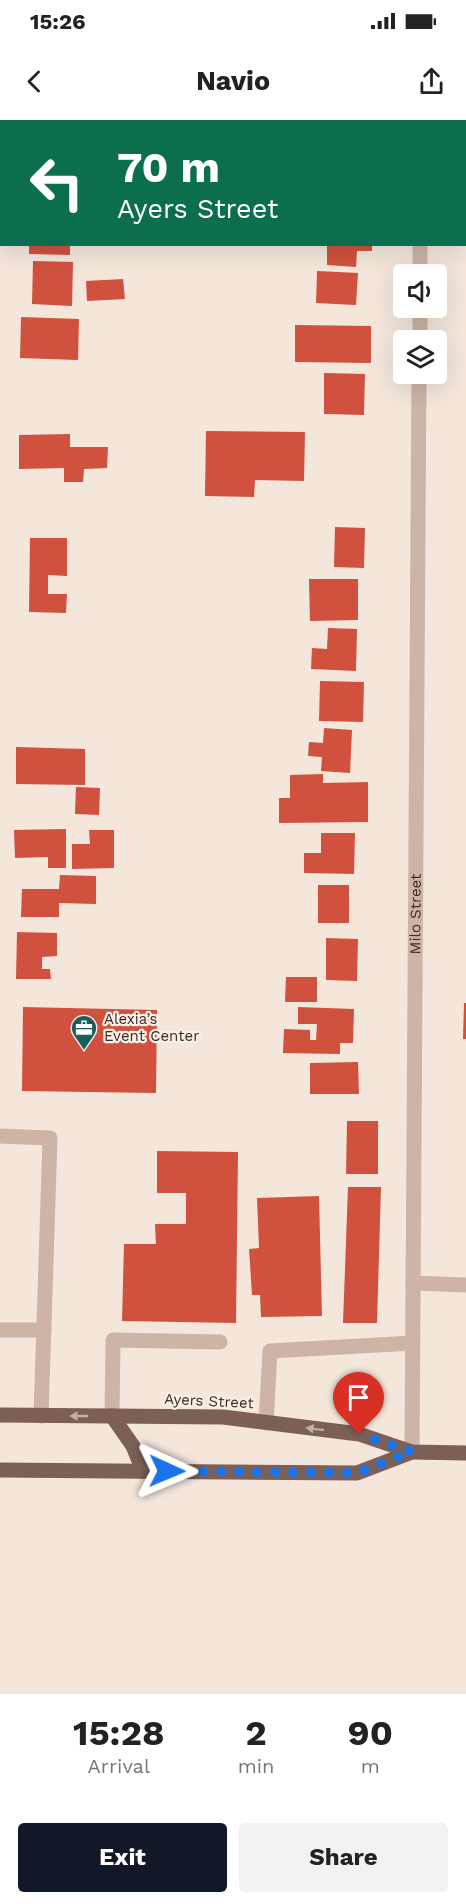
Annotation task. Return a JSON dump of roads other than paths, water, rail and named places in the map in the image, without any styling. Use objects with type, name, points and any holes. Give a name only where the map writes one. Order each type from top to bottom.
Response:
[{"type":"main road","name":"Ayers Street","points":[[0,1415],[223,1417],[359,1434],[412,1452],[466,1453]]},
{"type":"main road","points":[[112,1416],[133,1446],[143,1471]]},
{"type":"main road","name":"Ayers Street","points":[[0,1470],[357,1473],[412,1452]]},
{"type":"street","points":[[420,246],[420,264]]},
{"type":"street","name":"Milo Street","points":[[412,1452],[420,384]]},
{"type":"street","points":[[0,1136],[50,1138],[41,1416]]},
{"type":"street","points":[[413,1283],[466,1285]]},
{"type":"street","points":[[0,1330],[44,1330]]},
{"type":"street","points":[[112,1416],[113,1340],[220,1342]]},
{"type":"street","points":[[266,1423],[270,1351],[413,1342]]},
{"type":"place","name":"Alexia’s Event Center","points":[[84,1051]]}]
